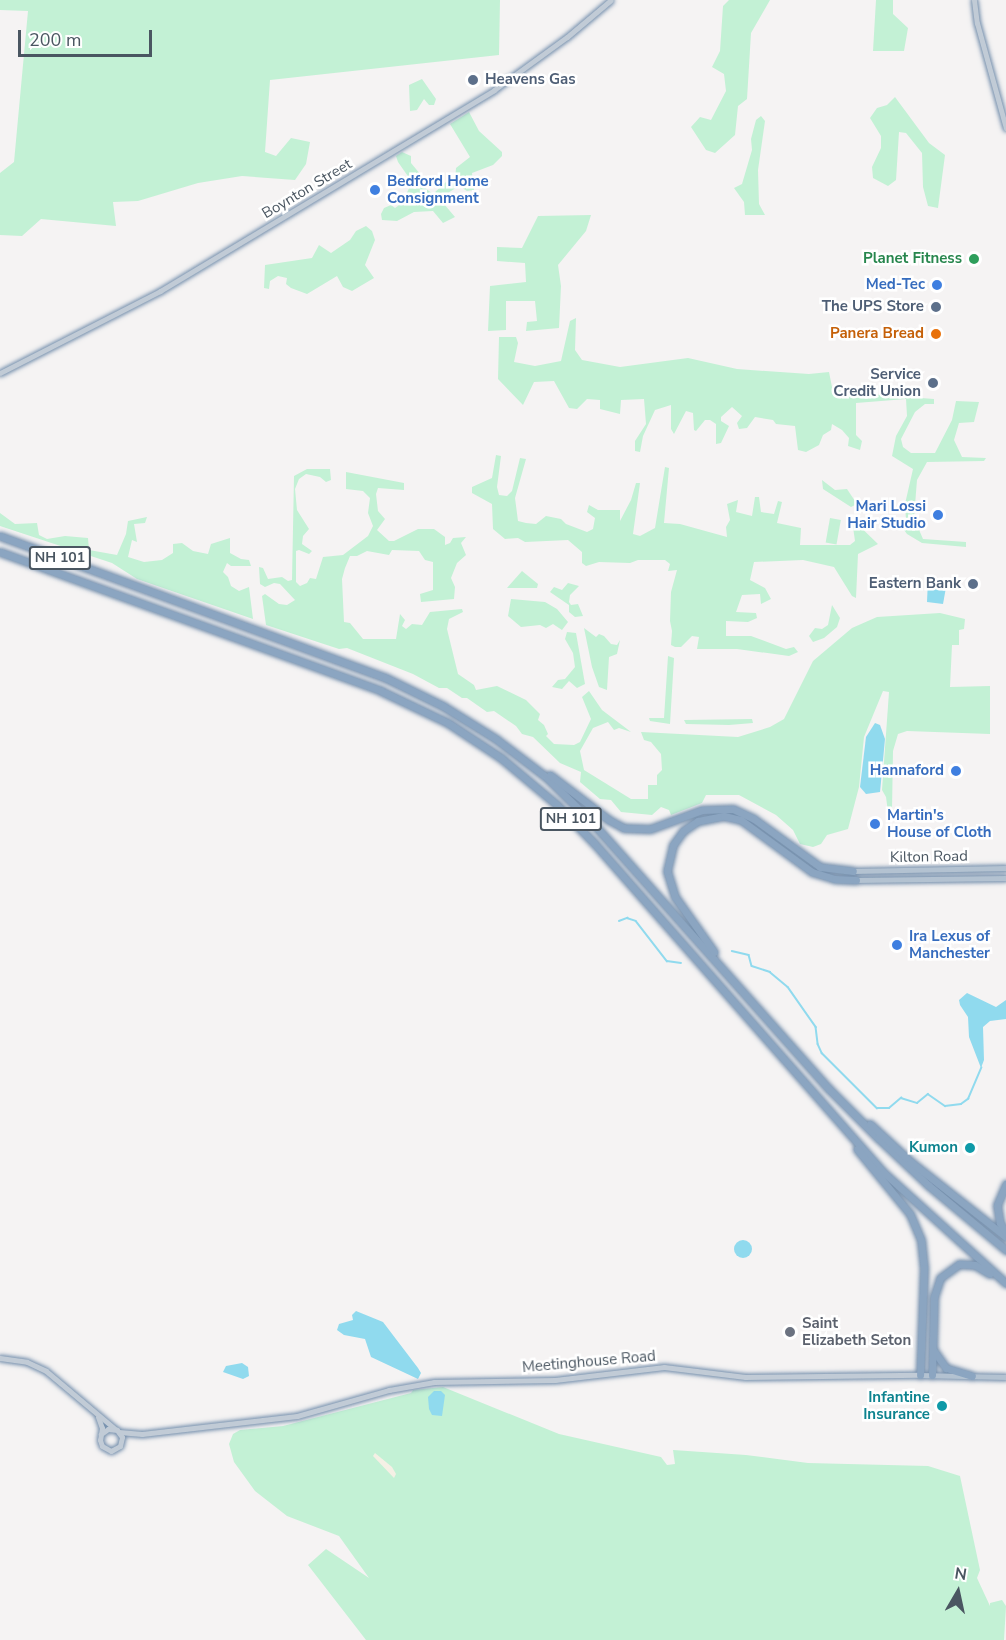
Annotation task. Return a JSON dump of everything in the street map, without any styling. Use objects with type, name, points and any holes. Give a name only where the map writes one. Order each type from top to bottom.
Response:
[{"type":"highway","name":"NH 101","points":[[0,536],[386,678],[457,713],[516,753],[591,821],[828,1088],[911,1170],[1006,1250]]},
{"type":"highway","name":"NH 101","points":[[0,552],[381,691],[429,713],[483,746],[534,784],[579,828],[850,1136],[912,1200],[1006,1285]]},
{"type":"highway","points":[[516,753],[609,820],[624,828],[650,829],[702,810],[733,809],[754,819],[820,867],[833,871],[852,871]]},
{"type":"highway","points":[[732,979],[675,897],[668,880],[668,862],[673,845],[690,825],[715,816],[741,820],[812,872],[824,877],[856,880]]},
{"type":"highway","points":[[828,1088],[910,1162],[1006,1235]]},
{"type":"highway","points":[[850,1136],[862,1157],[910,1214],[921,1240],[924,1268],[920,1375]]},
{"type":"highway","points":[[1006,1184],[997,1205],[1000,1223],[1006,1235]]},
{"type":"highway","points":[[932,1375],[935,1289],[945,1272],[959,1264],[975,1265],[1006,1285]]},
{"type":"highway","points":[[932,1346],[946,1368],[972,1376]]},
{"type":"main road","name":"Kilton Road","points":[[852,871],[1006,868]]},
{"type":"main road","name":"Kilton Road","points":[[856,880],[1006,878]]},
{"type":"main road","name":"Meetinghouse Road","points":[[920,1375],[1006,1377]]},
{"type":"street","name":"Boynton Street","points":[[0,373],[146,299],[494,90],[567,38],[611,0]]},
{"type":"street","points":[[974,0],[976,23],[1006,128]]},
{"type":"street","points":[[0,1358],[27,1362],[46,1371],[94,1411],[117,1431],[122,1443],[115,1450],[106,1449],[100,1443],[100,1421],[94,1411]]},
{"type":"street","name":"Meetinghouse Road","points":[[101,1434],[108,1428],[142,1434],[297,1416],[389,1390],[434,1382],[555,1380],[664,1367],[745,1377],[920,1375]]},
{"type":"street","name":"Meetinghouse Road","points":[[122,1443],[142,1434]]},
{"type":"green space","points":[[0,0],[500,0],[499,55],[270,80],[265,152],[276,156],[291,138],[310,142],[306,164],[295,180],[242,176],[198,183],[138,201],[113,202],[116,226],[41,219],[22,236],[0,235],[0,173],[14,162],[28,11],[0,10]]},
{"type":"green space","points":[[729,0],[770,0],[751,33],[747,99],[738,106],[735,135],[715,153],[706,150],[691,127],[700,117],[711,120],[726,91],[724,74],[712,67],[720,51],[723,6]]},
{"type":"green space","points":[[876,0],[893,0],[893,14],[908,28],[904,51],[873,51]]},
{"type":"green space","points":[[422,79],[436,99],[434,105],[429,105],[424,99],[417,110],[410,111],[409,85]]},
{"type":"green space","points":[[895,97],[929,143],[945,155],[938,208],[928,206],[923,187],[922,153],[906,133],[899,132],[896,180],[888,186],[873,178],[872,167],[881,148],[881,136],[870,118],[877,108],[887,105]]},
{"type":"green space","points":[[469,112],[479,131],[502,152],[502,156],[493,165],[472,173],[474,190],[467,191],[459,186],[443,196],[444,204],[455,217],[443,223],[433,211],[414,212],[397,221],[382,220],[381,214],[384,208],[391,205],[395,208],[402,203],[412,182],[396,156],[402,152],[411,156],[411,163],[421,175],[421,185],[433,194],[446,182],[455,181],[456,168],[470,157],[450,124]]},
{"type":"green space","points":[[761,116],[765,121],[758,170],[759,204],[765,215],[745,215],[744,202],[734,188],[742,184],[752,150],[751,139],[756,120]]},
{"type":"green space","points":[[591,215],[586,231],[558,265],[561,286],[559,328],[526,331],[527,322],[537,321],[535,301],[506,301],[506,330],[488,331],[490,286],[526,282],[525,263],[497,261],[497,247],[522,248],[538,216]]},
{"type":"green space","points":[[366,226],[372,231],[375,240],[365,265],[374,278],[352,291],[343,287],[337,276],[307,294],[291,288],[286,284],[287,278],[278,276],[270,281],[269,289],[264,288],[265,265],[312,258],[319,245],[331,253],[350,240],[356,231]]},
{"type":"green space","points":[[576,318],[575,350],[582,360],[620,367],[688,358],[737,369],[809,374],[829,372],[832,387],[843,392],[934,399],[934,404],[925,404],[915,412],[901,439],[903,447],[911,453],[935,453],[952,420],[956,401],[979,402],[974,422],[959,423],[954,440],[962,457],[986,458],[984,461],[927,462],[917,480],[914,518],[923,539],[966,542],[966,547],[922,543],[907,534],[899,523],[906,520],[905,504],[913,469],[892,456],[896,436],[907,416],[906,399],[856,403],[856,435],[862,441],[860,450],[848,446],[849,438],[832,424],[831,430],[823,435],[819,445],[806,452],[798,450],[795,426],[776,424],[773,420],[755,417],[747,428],[739,429],[737,423],[742,416],[732,407],[721,417],[721,421],[729,426],[721,443],[716,444],[716,424],[710,420],[705,420],[696,431],[694,430],[693,413],[686,411],[674,434],[671,429],[671,405],[655,410],[643,436],[640,452],[635,451],[635,441],[646,424],[644,399],[621,400],[620,414],[600,409],[600,400],[587,399],[577,409],[569,408],[554,381],[534,382],[523,405],[498,379],[499,337],[516,337],[518,343],[514,362],[535,366],[561,361],[570,321]]},
{"type":"green space","points":[[496,455],[501,456],[497,487],[499,495],[507,496],[512,491],[520,458],[526,459],[515,498],[518,521],[526,523],[536,524],[546,516],[561,519],[566,524],[587,532],[593,529],[595,518],[587,512],[589,505],[598,510],[620,510],[620,521],[631,500],[636,483],[640,483],[633,534],[640,536],[655,528],[665,467],[669,468],[664,523],[680,524],[727,537],[726,527],[730,520],[727,504],[738,500],[736,512],[752,516],[755,497],[759,497],[761,512],[774,514],[778,501],[782,502],[777,523],[801,528],[800,545],[850,545],[855,541],[853,527],[846,518],[849,516],[878,544],[858,554],[856,598],[852,596],[834,567],[803,560],[754,562],[750,580],[765,588],[771,599],[761,604],[760,594],[742,595],[736,612],[756,613],[757,618],[748,622],[726,621],[726,636],[751,636],[786,649],[794,647],[798,652],[789,656],[737,649],[697,649],[699,637],[692,636],[681,647],[675,647],[671,645],[670,621],[671,592],[677,570],[668,571],[670,564],[665,560],[638,560],[630,563],[599,562],[586,566],[582,563],[582,552],[568,540],[525,542],[518,538],[505,539],[493,529],[492,504],[472,493],[472,487],[492,478]]},
{"type":"green space","points":[[307,469],[330,469],[331,480],[326,482],[320,477],[306,474],[299,479],[295,489],[297,510],[309,529],[303,536],[302,544],[312,551],[309,554],[296,551],[296,582],[300,586],[307,583],[310,578],[316,579],[323,557],[343,555],[368,536],[373,526],[368,513],[370,498],[363,491],[346,489],[346,472],[404,483],[404,490],[378,488],[376,494],[378,511],[385,519],[377,530],[389,541],[394,541],[418,529],[434,529],[445,537],[445,545],[453,538],[466,537],[461,543],[466,555],[457,563],[451,578],[455,587],[454,599],[421,602],[420,594],[433,590],[433,562],[425,560],[419,551],[392,550],[389,555],[367,551],[357,556],[350,556],[345,568],[342,579],[344,622],[350,623],[363,639],[396,639],[400,614],[405,620],[402,626],[406,629],[412,624],[422,625],[430,612],[462,609],[463,612],[449,619],[447,629],[458,674],[474,685],[476,690],[497,686],[526,700],[540,714],[538,720],[544,725],[548,734],[546,736],[554,744],[574,745],[580,742],[591,719],[582,697],[589,691],[602,710],[631,732],[619,728],[614,730],[608,722],[593,728],[580,751],[584,770],[631,799],[648,799],[648,785],[657,785],[657,775],[662,770],[661,754],[651,742],[644,740],[641,732],[738,737],[770,727],[784,719],[813,661],[852,628],[877,617],[940,613],[965,619],[964,629],[959,630],[959,645],[952,645],[950,687],[990,686],[990,734],[907,731],[898,734],[893,751],[892,811],[888,812],[886,797],[882,790],[889,692],[883,691],[864,737],[859,787],[848,829],[827,835],[821,844],[813,847],[800,844],[793,830],[776,815],[739,795],[706,795],[702,803],[671,815],[669,810],[661,807],[652,815],[621,812],[611,800],[600,799],[580,782],[581,772],[560,763],[533,737],[522,734],[516,726],[494,711],[487,712],[447,688],[439,688],[413,674],[347,648],[339,649],[266,625],[262,596],[265,594],[279,604],[287,605],[295,600],[280,584],[274,583],[265,587],[260,584],[259,567],[263,568],[268,579],[282,577],[288,581],[292,580],[294,476]]},
{"type":"green space","points":[[822,480],[835,490],[847,489],[857,504],[851,507],[823,489]]},
{"type":"green space","points":[[0,513],[15,524],[37,523],[39,535],[47,539],[65,536],[88,538],[89,550],[117,555],[126,534],[128,521],[147,517],[145,523],[134,524],[137,542],[132,540],[128,557],[144,562],[162,560],[173,553],[173,544],[182,543],[193,551],[208,554],[211,544],[230,538],[230,553],[241,559],[249,560],[251,566],[231,566],[227,563],[223,572],[228,577],[231,586],[239,591],[249,587],[253,619],[137,579],[112,563],[0,526]]},
{"type":"green space","points":[[830,518],[841,520],[836,545],[826,543]]},
{"type":"green space","points":[[522,571],[538,584],[537,588],[507,588]]},
{"type":"green space","points":[[568,583],[579,586],[570,595],[569,602],[571,605],[578,604],[583,616],[575,617],[569,612],[569,605],[550,592],[554,587],[562,590]]},
{"type":"green space","points":[[511,599],[545,602],[557,609],[568,622],[562,630],[553,624],[546,628],[540,625],[521,627],[508,616]]},
{"type":"green space","points":[[832,605],[840,618],[837,627],[824,638],[813,642],[809,636],[815,628],[822,629],[828,625]]},
{"type":"green space","points":[[584,628],[596,637],[599,634],[604,636],[611,644],[617,645],[620,640],[617,654],[609,657],[607,690],[599,687],[592,667]]},
{"type":"green space","points":[[567,632],[576,633],[585,684],[577,688],[569,681],[562,689],[552,687],[558,680],[565,679],[575,667],[573,653],[565,639]]},
{"type":"green space","points":[[668,656],[674,658],[670,724],[650,721],[649,718],[664,718]]},
{"type":"green space","points":[[752,719],[753,723],[729,725],[686,724],[684,720]]},
{"type":"green space","points":[[443,1387],[559,1434],[661,1457],[667,1465],[675,1464],[673,1450],[746,1455],[808,1463],[928,1466],[960,1476],[980,1570],[977,1578],[990,1606],[990,1603],[1002,1600],[1006,1606],[1004,1640],[366,1640],[308,1565],[326,1549],[369,1578],[339,1536],[287,1516],[255,1491],[234,1462],[229,1444],[233,1434],[240,1430],[283,1426],[411,1393],[413,1390]]},
{"type":"sand","points":[[375,1453],[392,1467],[396,1474],[394,1478],[373,1456]]},
{"type":"water","points":[[928,579],[947,582],[943,604],[927,602]]},
{"type":"water","points":[[875,723],[880,725],[885,739],[880,792],[866,794],[860,787],[866,737]]},
{"type":"water","points":[[967,993],[996,1007],[1006,1000],[1006,1019],[990,1021],[983,1027],[984,1060],[981,1068],[969,1037],[968,1017],[959,1000]]},
{"type":"water","points":[[739,1240],[747,1240],[752,1245],[750,1256],[739,1258],[734,1253],[734,1245]]},
{"type":"water","points":[[356,1311],[383,1322],[418,1368],[421,1373],[418,1379],[371,1357],[365,1339],[344,1335],[337,1330],[339,1324],[353,1320],[352,1315]]},
{"type":"water","points":[[242,1363],[248,1367],[249,1376],[243,1379],[223,1372],[226,1366]]},
{"type":"water","points":[[434,1391],[441,1391],[445,1395],[442,1416],[432,1415],[429,1409],[428,1397]]},
{"type":"waterway","points":[[619,921],[627,918],[636,921],[667,961],[681,963]]},
{"type":"waterway","points":[[732,951],[749,955],[752,966],[770,972],[788,987],[816,1027],[818,1044],[822,1053],[877,1108],[889,1108],[901,1098],[917,1103],[928,1094],[945,1106],[961,1104],[968,1099],[981,1068]]},
{"type":"place","name":"Heavens Gas","points":[[473,80]]},
{"type":"place","name":"Bedford Home Consignment","points":[[375,190]]},
{"type":"place","name":"Planet Fitness","points":[[974,259]]},
{"type":"place","name":"Med-Tec","points":[[937,285]]},
{"type":"place","name":"The UPS Store","points":[[936,307]]},
{"type":"place","name":"Panera Bread","points":[[936,334]]},
{"type":"place","name":"Service Credit Union","points":[[933,383]]},
{"type":"place","name":"Mari Lossi Hair Studio","points":[[938,515]]},
{"type":"place","name":"Eastern Bank","points":[[973,584]]},
{"type":"place","name":"Hannaford","points":[[956,771]]},
{"type":"place","name":"Martin's House of Cloth","points":[[875,824]]},
{"type":"place","name":"Ira Lexus of Manchester","points":[[897,945]]},
{"type":"place","name":"Kumon","points":[[970,1148]]},
{"type":"place","name":"Saint Elizabeth Seton","points":[[790,1332]]},
{"type":"place","name":"Infantine Insurance","points":[[942,1406]]}]
